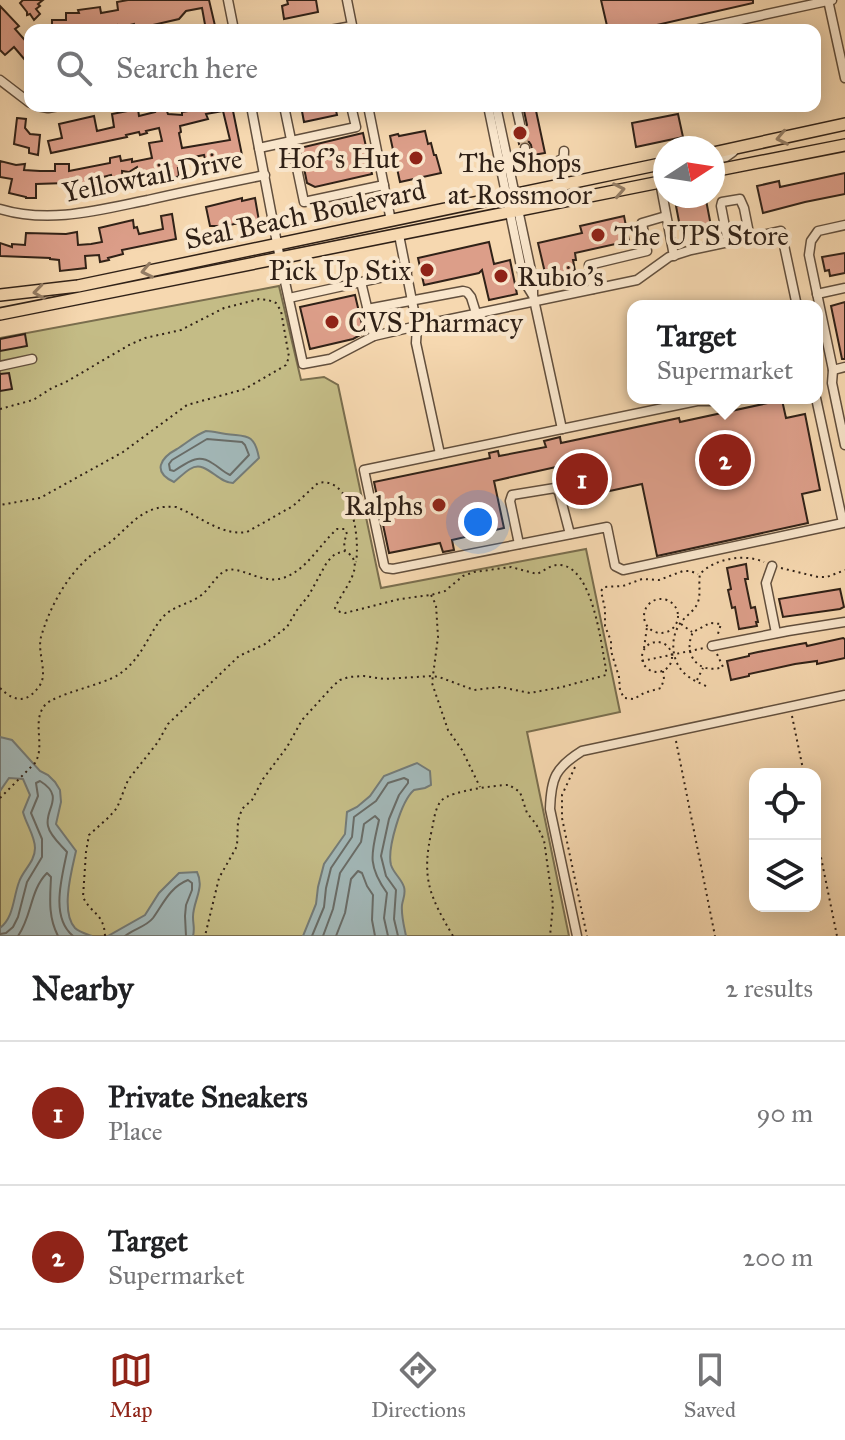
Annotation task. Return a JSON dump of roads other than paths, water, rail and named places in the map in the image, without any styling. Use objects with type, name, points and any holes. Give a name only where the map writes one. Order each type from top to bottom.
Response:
[{"type":"main road","points":[[725,150],[845,124]]},
{"type":"main road","points":[[725,169],[845,145]]},
{"type":"main road","name":"Seal Beach Boulevard","points":[[0,295],[78,286],[653,166]]},
{"type":"main road","name":"Seal Beach Boulevard","points":[[0,314],[653,182]]},
{"type":"street","points":[[228,0],[233,24]]},
{"type":"street","points":[[347,0],[352,24]]},
{"type":"street","points":[[721,24],[830,0],[845,78]]},
{"type":"street","points":[[0,80],[24,98]]},
{"type":"street","points":[[252,112],[303,364],[330,359],[374,336],[534,298],[637,280],[674,256],[781,231],[796,300]]},
{"type":"street","points":[[285,112],[304,202],[384,185]]},
{"type":"street","points":[[352,112],[356,127]]},
{"type":"street","points":[[369,112],[391,221]]},
{"type":"street","points":[[490,112],[511,196]]},
{"type":"street","points":[[497,112],[524,281],[534,298],[562,429]]},
{"type":"street","points":[[517,112],[520,124]]},
{"type":"street","points":[[259,148],[372,125]]},
{"type":"street","points":[[725,157],[741,147]]},
{"type":"street","points":[[525,148],[528,161],[536,166],[560,161],[564,151]]},
{"type":"street","name":"Yellowtail Drive","points":[[0,209],[51,216],[86,213],[265,175]]},
{"type":"street","points":[[728,242],[722,202],[740,199],[750,238]]},
{"type":"street","points":[[665,208],[674,256]]},
{"type":"street","points":[[651,270],[642,223],[666,216]]},
{"type":"street","points":[[818,300],[809,255],[811,241],[818,231],[845,225]]},
{"type":"street","points":[[399,235],[417,326],[416,343],[440,454]]},
{"type":"street","points":[[593,289],[589,265],[647,251]]},
{"type":"street","points":[[289,298],[407,272]]},
{"type":"street","points":[[361,282],[374,336]]},
{"type":"street","points":[[817,294],[845,288]]},
{"type":"street","points":[[367,309],[463,291],[471,297],[476,313]]},
{"type":"street","points":[[823,322],[845,445]]},
{"type":"street","points":[[0,366],[32,359]]},
{"type":"street","points":[[833,370],[845,367]]},
{"type":"street","points":[[683,404],[364,470],[384,565],[393,569],[607,527],[615,566],[623,570],[843,523],[817,404]]},
{"type":"street","points":[[519,544],[510,501],[512,495],[555,488],[559,492],[570,534]]},
{"type":"street","points":[[772,566],[766,583],[776,633]]},
{"type":"street","points":[[712,646],[845,622]]},
{"type":"street","points":[[577,936],[550,809],[550,791],[564,763],[582,751],[845,695]]},
{"type":"water","points":[[206,431],[248,437],[255,444],[259,458],[233,483],[201,467],[190,469],[174,482],[167,478],[161,470],[163,461]]},
{"type":"water","points":[[0,737],[12,740],[60,790],[56,824],[76,851],[68,890],[68,912],[75,928],[92,936],[0,936],[0,928],[11,913],[19,882],[33,858],[35,848],[23,812],[30,795],[23,779],[9,778],[0,791]]},
{"type":"water","points":[[417,763],[430,771],[431,785],[414,790],[404,804],[390,858],[392,868],[405,889],[402,913],[406,936],[303,936],[316,904],[324,864],[345,834],[347,812],[370,796],[384,776]]},
{"type":"water","points":[[197,872],[200,884],[193,917],[193,936],[108,936],[145,915],[159,893],[179,873]]},
{"type":"tunnel","points":[[520,124],[525,148]]},
{"type":"place","name":"The Shops at Rossmoor","points":[[520,133]]},
{"type":"place","name":"Hof's Hut","points":[[416,158]]},
{"type":"place","name":"The UPS Store","points":[[598,235]]},
{"type":"place","name":"Pick Up Stix","points":[[427,270]]},
{"type":"place","name":"Rubio's","points":[[501,276]]},
{"type":"place","name":"CVS Pharmacy","points":[[332,322]]},
{"type":"place","name":"Target","points":[[725,460]]},
{"type":"place","name":"Private Sneakers","points":[[582,479]]},
{"type":"place","name":"Ralphs","points":[[439,505]]}]
